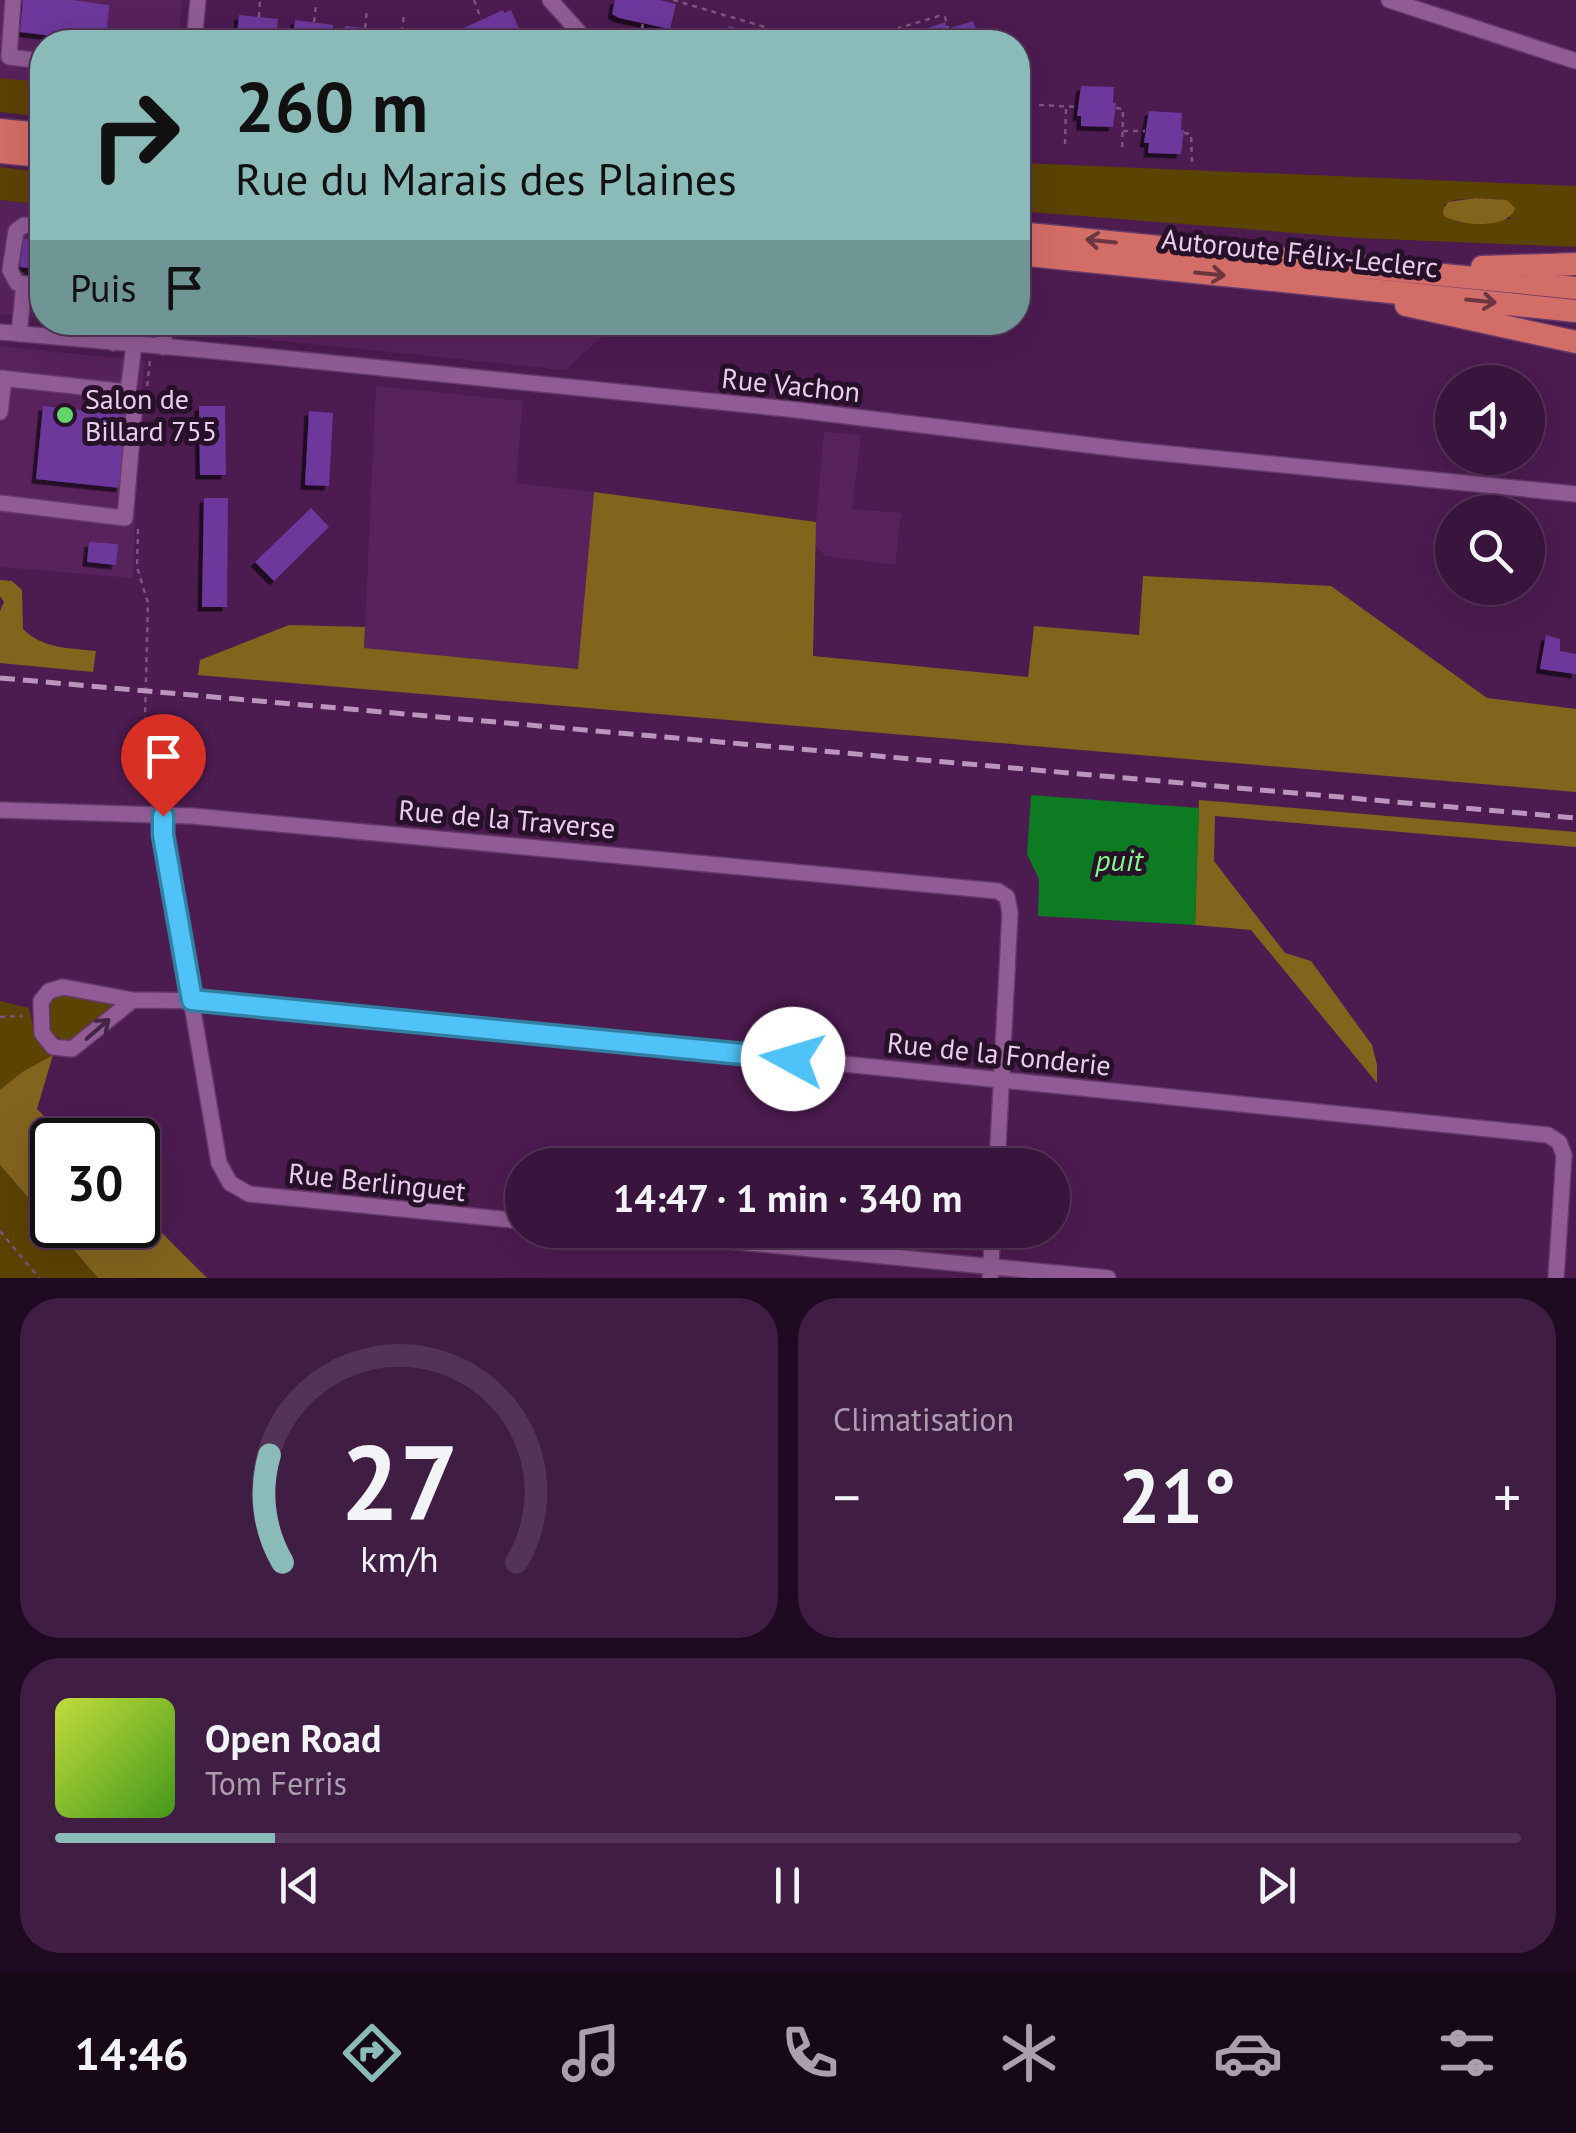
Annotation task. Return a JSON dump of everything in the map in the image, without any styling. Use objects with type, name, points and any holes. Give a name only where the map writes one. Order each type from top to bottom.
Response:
[{"type":"highway","points":[[0,130],[30,133]]},
{"type":"highway","points":[[0,152],[30,155]]},
{"type":"highway","name":"Autoroute Félix-Leclerc","points":[[1030,234],[1576,288]]},
{"type":"highway","name":"Autoroute Félix-Leclerc","points":[[1030,255],[1576,310]]},
{"type":"highway","points":[[1388,270],[1576,264]]},
{"type":"highway","points":[[1315,284],[1576,342]]},
{"type":"street","points":[[14,0],[9,58],[30,60]]},
{"type":"street","points":[[195,30],[198,0]]},
{"type":"street","points":[[550,0],[577,30]]},
{"type":"street","points":[[1389,0],[1576,61]]},
{"type":"street","points":[[30,226],[14,234],[10,270],[17,283],[30,285]]},
{"type":"street","points":[[19,334],[24,284]]},
{"type":"street","name":"Rue Vachon","points":[[0,332],[788,409],[1130,450],[1576,494]]},
{"type":"street","points":[[113,344],[114,335]]},
{"type":"street","points":[[163,347],[164,335]]},
{"type":"street","points":[[0,503],[126,518],[134,414],[128,392],[134,345]]},
{"type":"street","points":[[0,412],[2,378],[128,392]]},
{"type":"street","name":"Rue de la Traverse","points":[[0,810],[163,816],[991,889],[1007,897],[1010,913],[1002,1079]]},
{"type":"street","points":[[163,816],[192,1000]]},
{"type":"street","name":"Rue de la Fonderie","points":[[40,1016],[43,997],[59,987],[133,1000],[192,1000],[1541,1134],[1560,1142],[1569,1197]]},
{"type":"street","points":[[40,1016],[42,1033],[50,1044],[61,1050],[72,1049],[133,1000]]},
{"type":"street","name":"Rue Berlinguet","points":[[192,1000],[220,1163],[230,1182],[249,1194],[505,1219]]},
{"type":"street","points":[[997,1148],[1002,1079]]},
{"type":"street","points":[[1556,1278],[1569,1197]]},
{"type":"street","points":[[776,1248],[990,1272],[1108,1278]]},
{"type":"path","points":[[258,17],[260,0]]},
{"type":"path","points":[[474,0],[480,20]]},
{"type":"path","points":[[673,0],[765,26],[764,30]]},
{"type":"path","points":[[314,22],[316,4]]},
{"type":"path","points":[[365,28],[366,9]]},
{"type":"path","points":[[402,30],[404,13]]},
{"type":"path","points":[[897,30],[940,16],[945,17],[948,29]]},
{"type":"path","points":[[642,24],[654,30]]},
{"type":"path","points":[[1032,104],[1078,107]]},
{"type":"path","points":[[1065,144],[1066,106]]},
{"type":"path","points":[[1116,108],[1123,109],[1122,151]]},
{"type":"path","points":[[1123,131],[1145,132]]},
{"type":"path","points":[[1184,134],[1192,134],[1192,162]]},
{"type":"path","points":[[146,404],[150,360]]},
{"type":"path","points":[[138,523],[137,567],[148,604],[145,716],[154,799]]},
{"type":"path","points":[[0,1017],[40,1016]]},
{"type":"path","points":[[0,1231],[38,1278]]},
{"type":"shaded area","points":[[0,0],[182,0],[180,30],[30,30],[30,81],[0,78]]},
{"type":"shaded area","points":[[0,78],[30,81],[30,116],[0,112]]},
{"type":"shaded area","points":[[1030,163],[1576,186],[1576,247],[1359,238],[1030,212]],"holes":[[[1499,199],[1511,219],[1457,222],[1444,205],[1455,200]]]},
{"type":"shaded area","points":[[0,167],[30,171],[30,204],[0,200]]},
{"type":"shaded area","points":[[1476,198],[1507,200],[1515,208],[1504,220],[1494,223],[1472,224],[1444,216],[1448,202]]},
{"type":"shaded area","points":[[0,200],[30,204],[30,317],[0,314]]},
{"type":"shaded area","points":[[223,335],[604,335],[565,370]]},
{"type":"shaded area","points":[[0,346],[145,361],[133,578],[0,567]]},
{"type":"shaded area","points":[[376,386],[523,401],[516,483],[594,492],[579,669],[364,648]]},
{"type":"shaded area","points":[[824,432],[861,435],[852,509],[901,513],[895,565],[825,556],[814,544]]},
{"type":"shaded area","points":[[594,492],[816,522],[813,656],[1028,677],[1034,626],[1139,635],[1143,576],[1331,586],[1487,698],[1576,709],[1576,792],[198,675],[200,660],[289,625],[365,627],[364,648],[578,669]]},
{"type":"shaded area","points":[[0,580],[12,581],[22,590],[23,629],[48,644],[96,651],[93,672],[0,663],[0,611],[4,602]]},
{"type":"shaded area","points":[[1199,800],[1576,832],[1576,847],[1215,816],[1214,861],[1285,953],[1311,961],[1372,1045],[1377,1083],[1251,930],[1195,925]]},
{"type":"shaded area","points":[[62,994],[112,1005],[74,1038],[63,1041],[51,1033],[50,1002]]},
{"type":"shaded area","points":[[0,1001],[29,1008],[35,1036],[53,1055],[0,1090]]},
{"type":"shaded area","points":[[53,1055],[37,1109],[46,1118],[30,1118],[30,1200],[0,1165],[0,1090]]},
{"type":"shaded area","points":[[0,1165],[30,1200],[30,1248],[72,1248],[98,1278],[0,1278]]},
{"type":"shaded area","points":[[160,1231],[207,1278],[98,1278],[72,1248],[160,1248]]},
{"type":"water","name":"puit","points":[[1031,795],[1199,808],[1195,925],[1038,916],[1039,879],[1027,854]]},
{"type":"building","points":[[23,0],[109,5],[107,30],[20,32]]},
{"type":"building","points":[[615,0],[676,4],[670,29],[619,18],[612,14]]},
{"type":"building","points":[[511,10],[520,30],[459,30]]},
{"type":"building","points":[[239,15],[278,19],[277,30],[237,30]]},
{"type":"building","points":[[295,20],[333,25],[332,30],[294,30]]},
{"type":"building","points":[[973,21],[976,30],[922,30],[945,22],[947,29]]},
{"type":"building","points":[[345,26],[383,30],[345,30]]},
{"type":"building","points":[[1081,86],[1114,87],[1113,127],[1081,126],[1081,116],[1077,116]]},
{"type":"building","points":[[1149,111],[1182,113],[1181,154],[1148,153],[1149,143],[1144,143]]},
{"type":"building","points":[[23,239],[30,240],[30,274],[29,268],[20,267]]},
{"type":"building","points":[[43,406],[129,415],[121,488],[36,479]]},
{"type":"building","points":[[199,406],[225,406],[226,475],[200,475]]},
{"type":"building","points":[[309,411],[333,413],[329,486],[305,485]]},
{"type":"building","points":[[204,498],[228,498],[227,607],[202,607]]},
{"type":"building","points":[[311,508],[329,527],[274,581],[255,562]]},
{"type":"building","points":[[89,542],[118,544],[116,565],[87,562]]},
{"type":"building","points":[[1546,635],[1560,639],[1560,651],[1576,654],[1576,674],[1540,669]]},
{"type":"railway","points":[[0,678],[1576,818]]},
{"type":"place","name":"Salon de Billard 755","points":[[65,415]]},
{"type":"route","points":[[163,816],[192,1000],[793,1059]]}]
